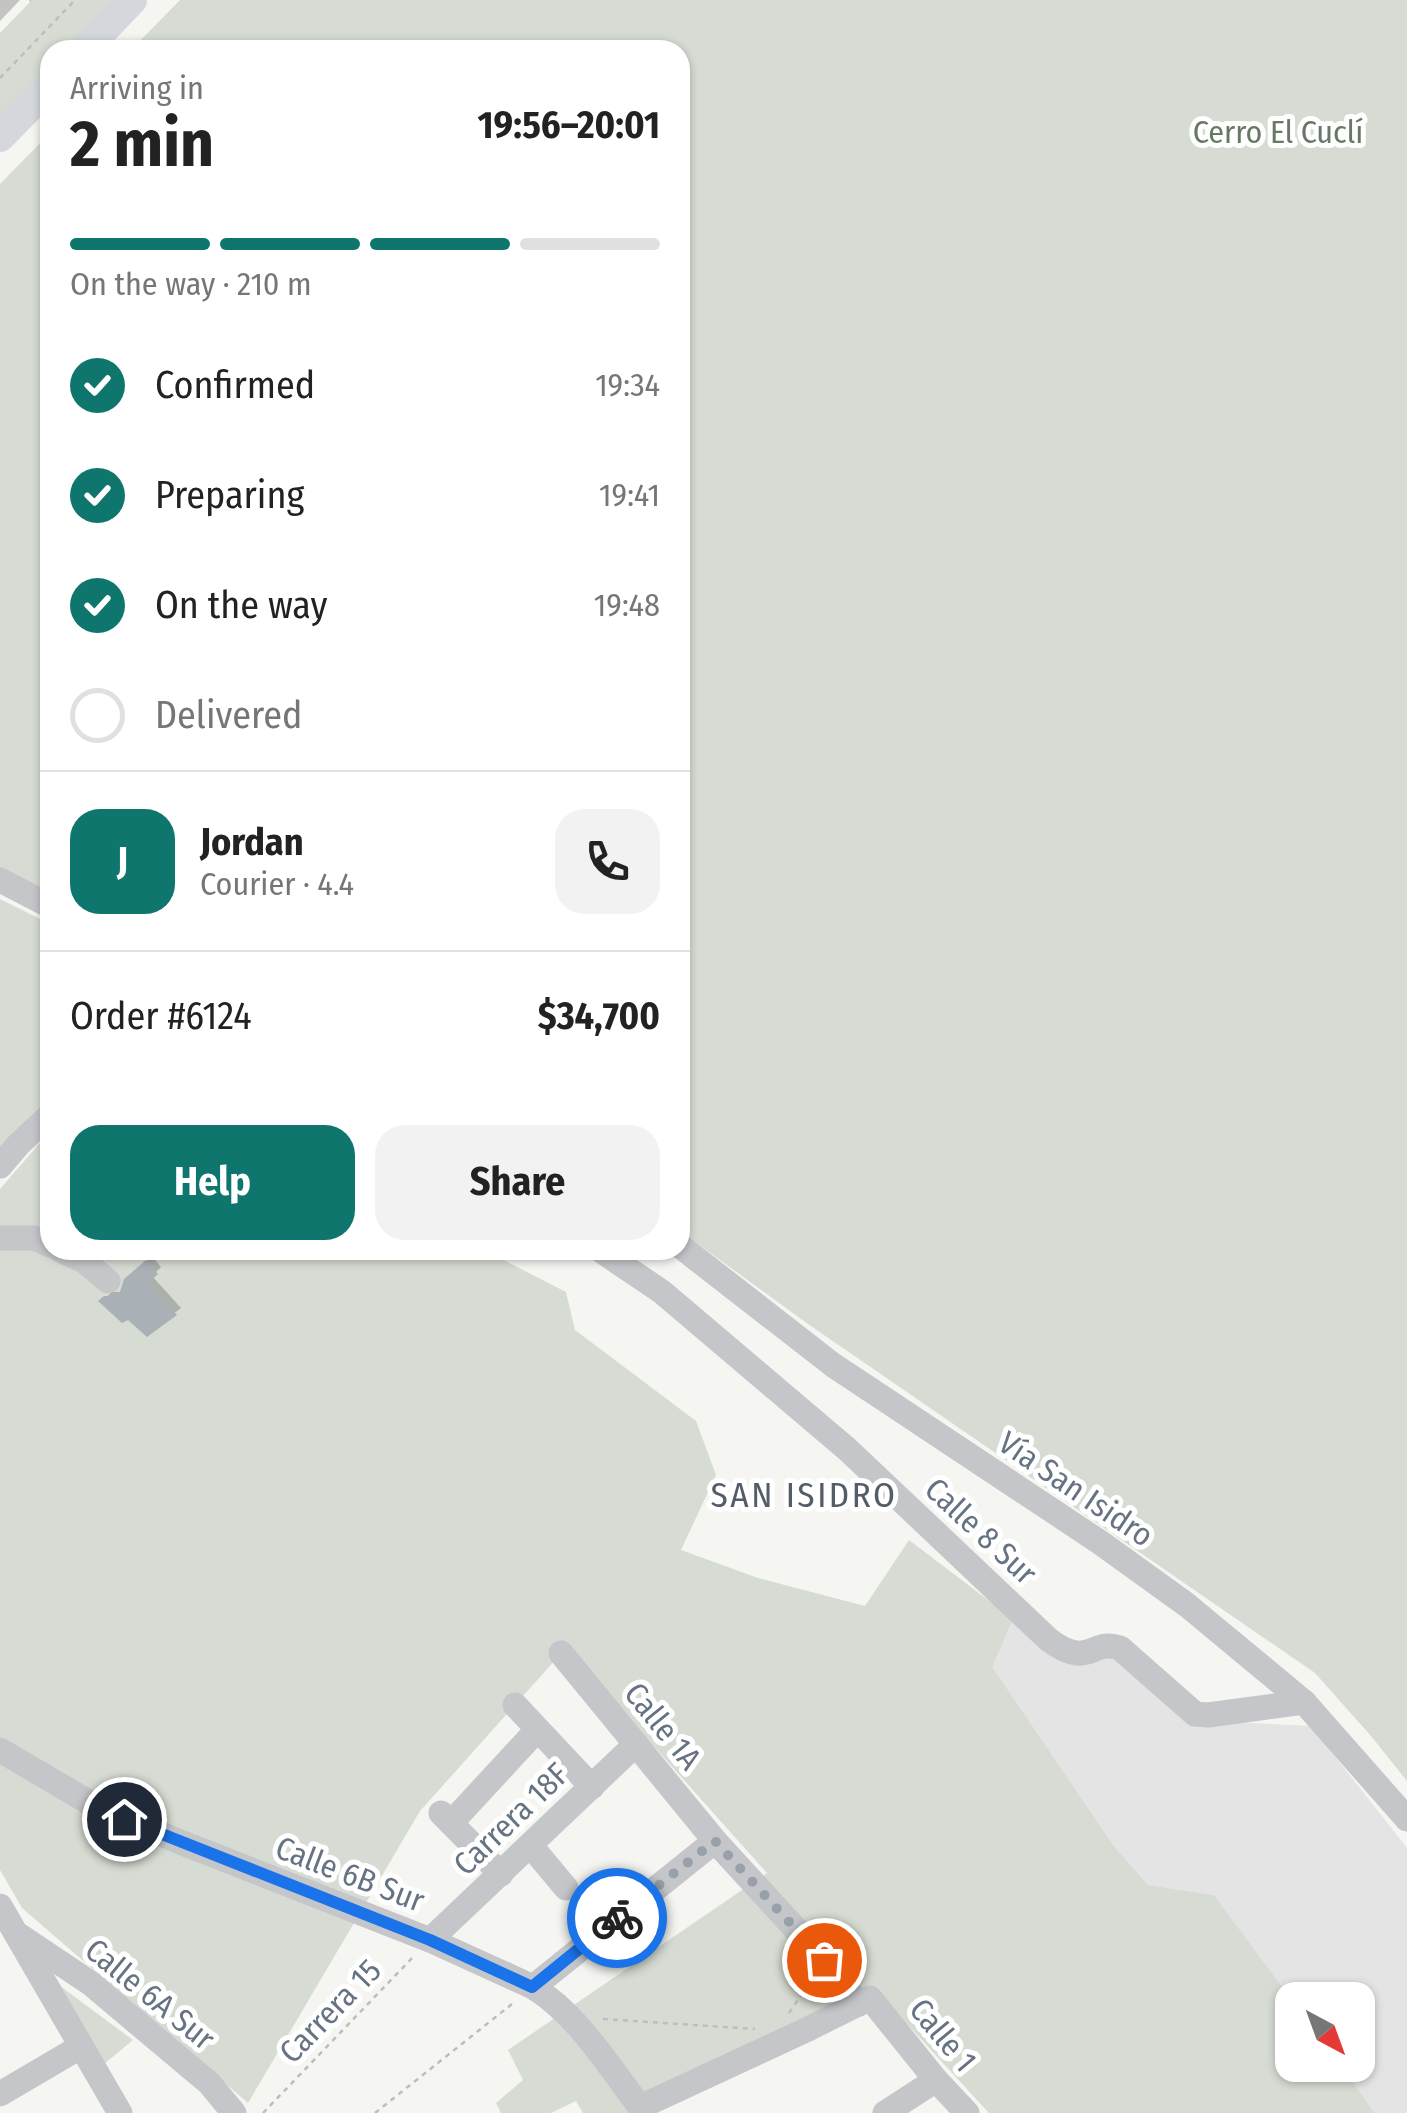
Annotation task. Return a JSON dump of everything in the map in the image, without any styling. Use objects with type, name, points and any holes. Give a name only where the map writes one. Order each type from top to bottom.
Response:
[{"type":"main road","points":[[94,40],[132,0]]},
{"type":"main road","points":[[0,138],[40,96]]},
{"type":"street","points":[[0,880],[40,901]]},
{"type":"street","points":[[0,1166],[40,1125]]},
{"type":"street","points":[[0,1238],[40,1241]]},
{"type":"street","name":"Vía San Isidro","points":[[690,1254],[834,1365],[1173,1594],[1304,1702],[1407,1818]]},
{"type":"street","points":[[82,1260],[108,1282]]},
{"type":"street","name":"Calle 8 Sur","points":[[615,1260],[662,1292],[847,1449],[1066,1652],[1080,1654],[1112,1645],[1120,1648],[1195,1714],[1304,1702]]},
{"type":"street","name":"Calle 1A","points":[[561,1653],[715,1841],[824,1960]]},
{"type":"street","points":[[515,1705],[592,1786]]},
{"type":"street","points":[[501,1874],[445,1817],[538,1730]]},
{"type":"street","name":"Carrera 18F","points":[[430,1940],[636,1744]]},
{"type":"street","name":"Calle 6B Sur","points":[[0,1750],[97,1807],[430,1940],[532,1987],[548,1996],[568,2017],[640,2106],[864,2001]]},
{"type":"street","points":[[532,1987],[715,1841]]},
{"type":"street","points":[[531,1846],[566,1888]]},
{"type":"street","points":[[0,1906],[9,1940],[120,2113]]},
{"type":"street","name":"Calle 6A Sur","points":[[9,1940],[90,1983],[209,2083],[234,2113]]},
{"type":"street","name":"Calle 1","points":[[824,1960],[966,2113]]},
{"type":"street","points":[[0,2094],[80,2047]]},
{"type":"street","points":[[885,2113],[936,2080]]},
{"type":"path","points":[[0,78],[76,0]]},
{"type":"path","name":"Carrera 15","points":[[262,2113],[430,1940]]},
{"type":"path","points":[[788,2016],[824,1960]]},
{"type":"path","points":[[375,2113],[532,1987]]},
{"type":"path","points":[[568,2017],[759,2029]]},
{"type":"shaded area","points":[[1013,1619],[1114,1653],[1193,1720],[1311,1726],[1407,1848],[1407,2113],[1375,2113],[1352,2082],[1375,2082],[1375,1982],[1279,1982],[1214,1895],[1148,1885],[1113,1845],[991,1667]]},
{"type":"green space","points":[[32,0],[117,0],[79,40],[40,40],[40,82],[0,125],[0,33]]},
{"type":"green space","name":"Cerro El Cuclí","points":[[180,0],[1407,0],[1407,1781],[1315,1673],[808,1324],[690,1238],[690,40],[141,40]]},
{"type":"green space","points":[[40,143],[40,891],[0,871],[0,184]]},
{"type":"green space","points":[[0,899],[40,919],[40,1115],[0,1151]]},
{"type":"green space","points":[[40,1143],[40,1260],[504,1260],[566,1292],[575,1330],[696,1421],[716,1475],[681,1550],[758,1578],[865,1606],[909,1540],[1013,1619],[992,1667],[1113,1845],[1148,1885],[1214,1895],[1279,1982],[1275,1982],[1275,2082],[1352,2082],[1375,2113],[989,2113],[873,1987],[628,2113],[583,2113],[576,2101],[551,2113],[501,2113],[496,2103],[523,2080],[508,2050],[767,1873],[566,1648],[420,1811],[248,2103],[22,1908],[0,1870],[0,1189]]},
{"type":"green space","points":[[60,1986],[133,2040],[104,2064]]},
{"type":"building","points":[[146,1260],[158,1274],[148,1283],[177,1315],[147,1337],[128,1320],[122,1323],[98,1301],[120,1292],[124,1279]]},
{"type":"way so far","points":[[617,1918],[715,1841],[824,1960]]},
{"type":"district","name":"SAN ISIDRO","points":[[804,1495]]},
{"type":"route","points":[[124,1819],[430,1940],[532,1987],[617,1918]]}]
